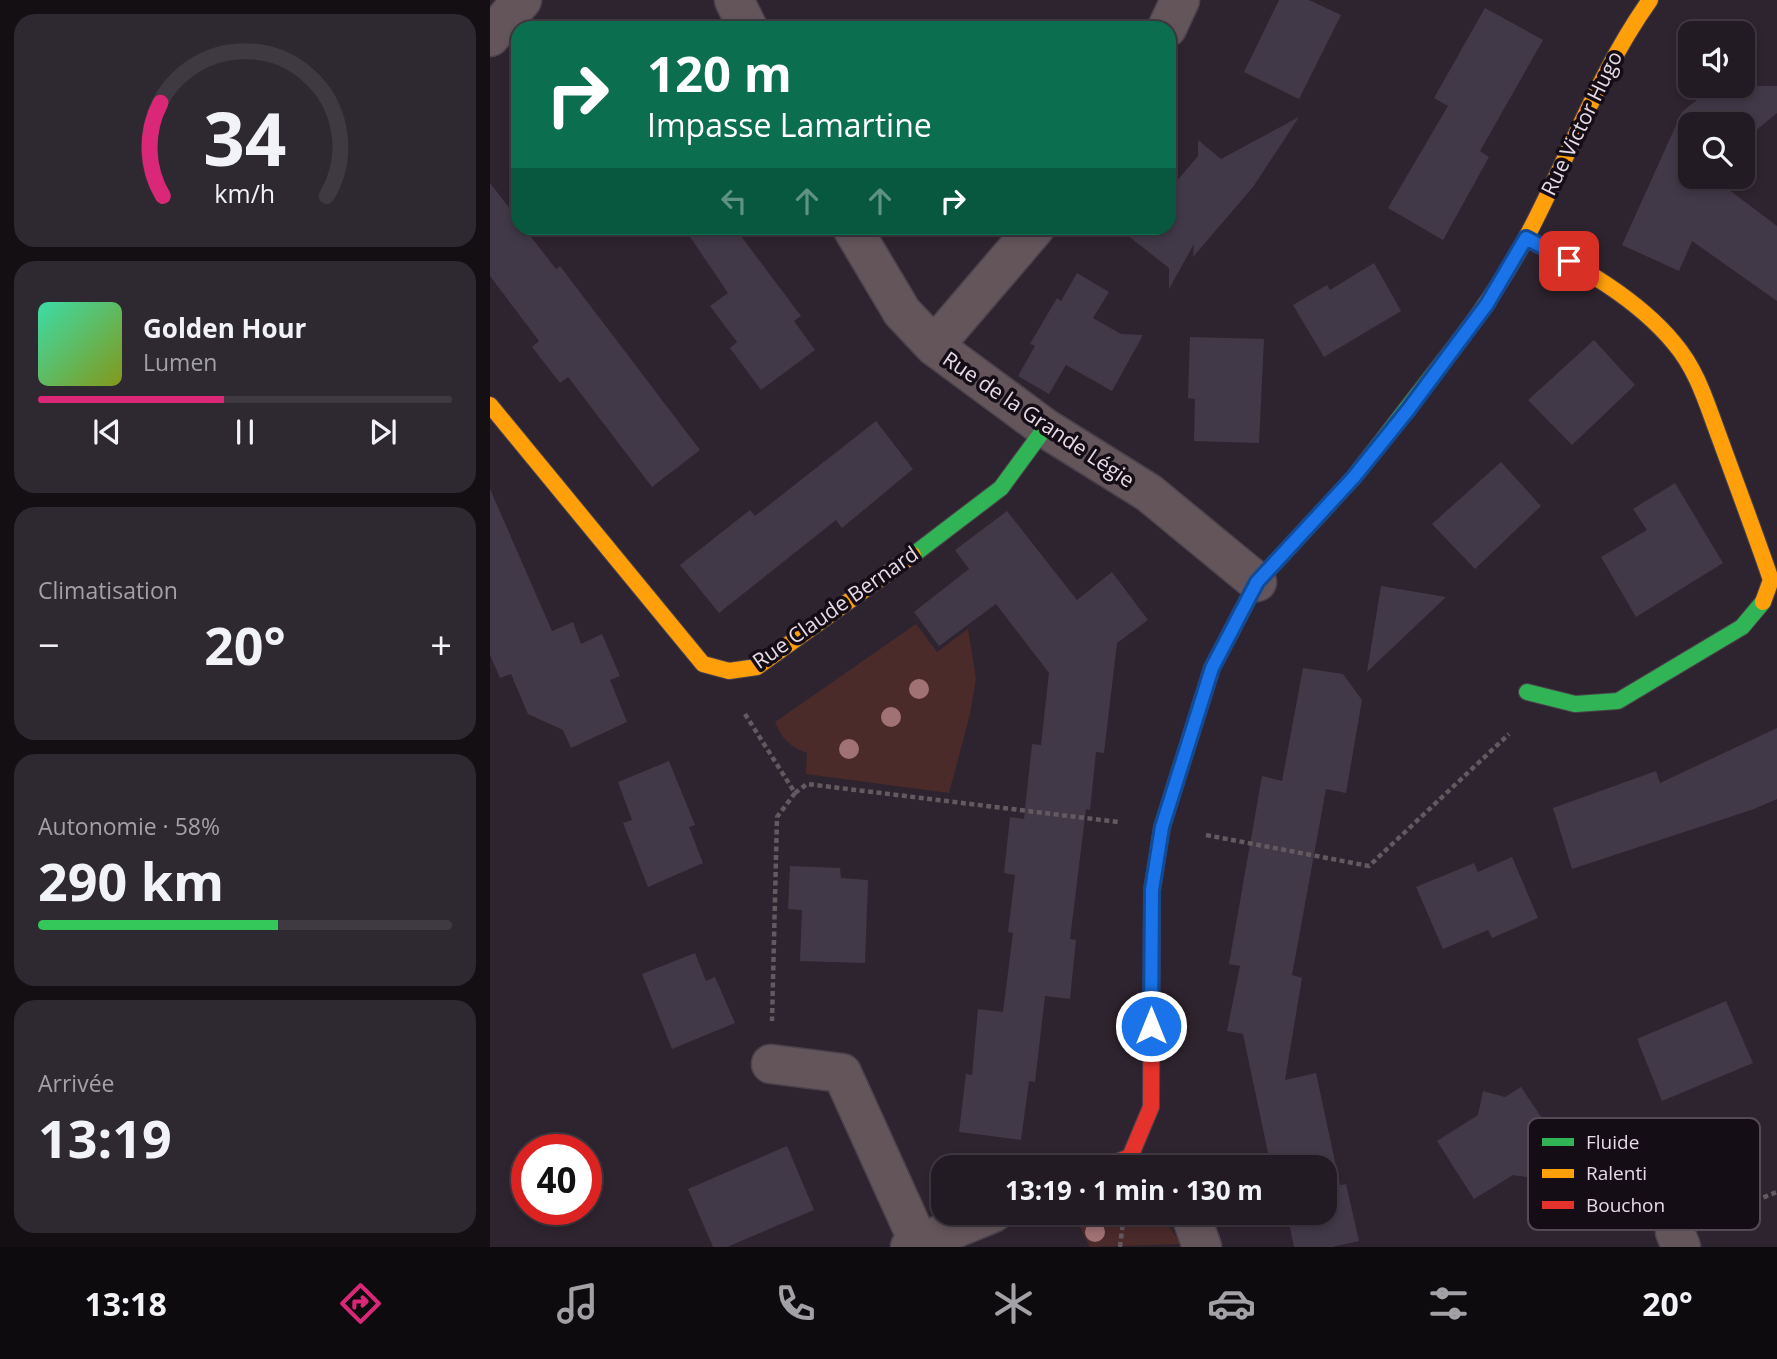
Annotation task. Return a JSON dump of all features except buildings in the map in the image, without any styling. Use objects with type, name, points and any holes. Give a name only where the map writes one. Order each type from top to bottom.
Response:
[{"type":"street","points":[[490,37],[522,0]]},
{"type":"street","points":[[734,0],[744,21]]},
{"type":"street","points":[[1170,21],[1180,0]]},
{"type":"street","name":"Rue Victor Hugo","points":[[1131,1155],[1151,1107],[1152,890],[1162,827],[1212,668],[1257,582],[1354,477],[1487,304],[1526,238],[1623,38],[1650,0]]},
{"type":"street","name":"Rue de la Grande Légie","points":[[856,235],[902,312],[934,346],[1045,428],[1149,493],[1257,582]]},
{"type":"street","points":[[934,346],[1029,235]]},
{"type":"street","points":[[1526,238],[1569,261],[1621,297],[1667,336],[1686,359],[1705,398],[1771,580],[1763,603],[1742,627],[1618,701],[1575,704],[1527,692]]},
{"type":"street","name":"Rue Claude Bernard","points":[[490,405],[703,664],[729,671],[757,667],[870,587],[1001,488],[1045,428]]},
{"type":"street","points":[[771,1064],[842,1073],[914,1245],[963,1225]]},
{"type":"street","points":[[1194,1225],[1202,1247]]},
{"type":"path","points":[[729,671],[734,698],[795,793]]},
{"type":"path","points":[[771,1064],[777,817],[795,793],[807,784],[1162,827],[1369,866],[1508,736],[1527,692]]},
{"type":"path","points":[[1760,1200],[1777,1192]]},
{"type":"path","points":[[1120,1247],[1123,1225]]},
{"type":"path","points":[[1678,1240],[1699,1230]]},
{"type":"shaded area","points":[[916,624],[937,652],[968,629],[976,678],[970,714],[949,793],[806,774],[807,753],[787,741],[775,722]]},
{"type":"shaded area","points":[[1079,1225],[1168,1225],[1181,1244],[1090,1247]]},
{"type":"traffic: fast","points":[[1176,782],[1212,668],[1257,582],[1354,477],[1459,341]]},
{"type":"traffic: fast","points":[[913,555],[1001,488],[1045,428]]},
{"type":"traffic: fast","points":[[1527,692],[1575,704],[1618,701],[1742,627],[1763,602]]},
{"type":"traffic: slow","points":[[1459,341],[1495,291],[1519,251],[1599,87],[1631,28],[1650,0]]},
{"type":"traffic: slow","points":[[1526,238],[1586,271],[1624,297],[1659,326],[1682,354],[1706,401],[1771,580],[1763,602]]},
{"type":"traffic: slow","points":[[490,405],[703,664],[729,671],[757,667],[913,555]]},
{"type":"traffic: jam","points":[[1131,1155],[1151,1107],[1152,890],[1162,827],[1176,782]]},
{"type":"route","points":[[1151,1026],[1152,890],[1162,827],[1212,668],[1257,582],[1354,477],[1408,410],[1487,304],[1526,238],[1569,261]]}]
